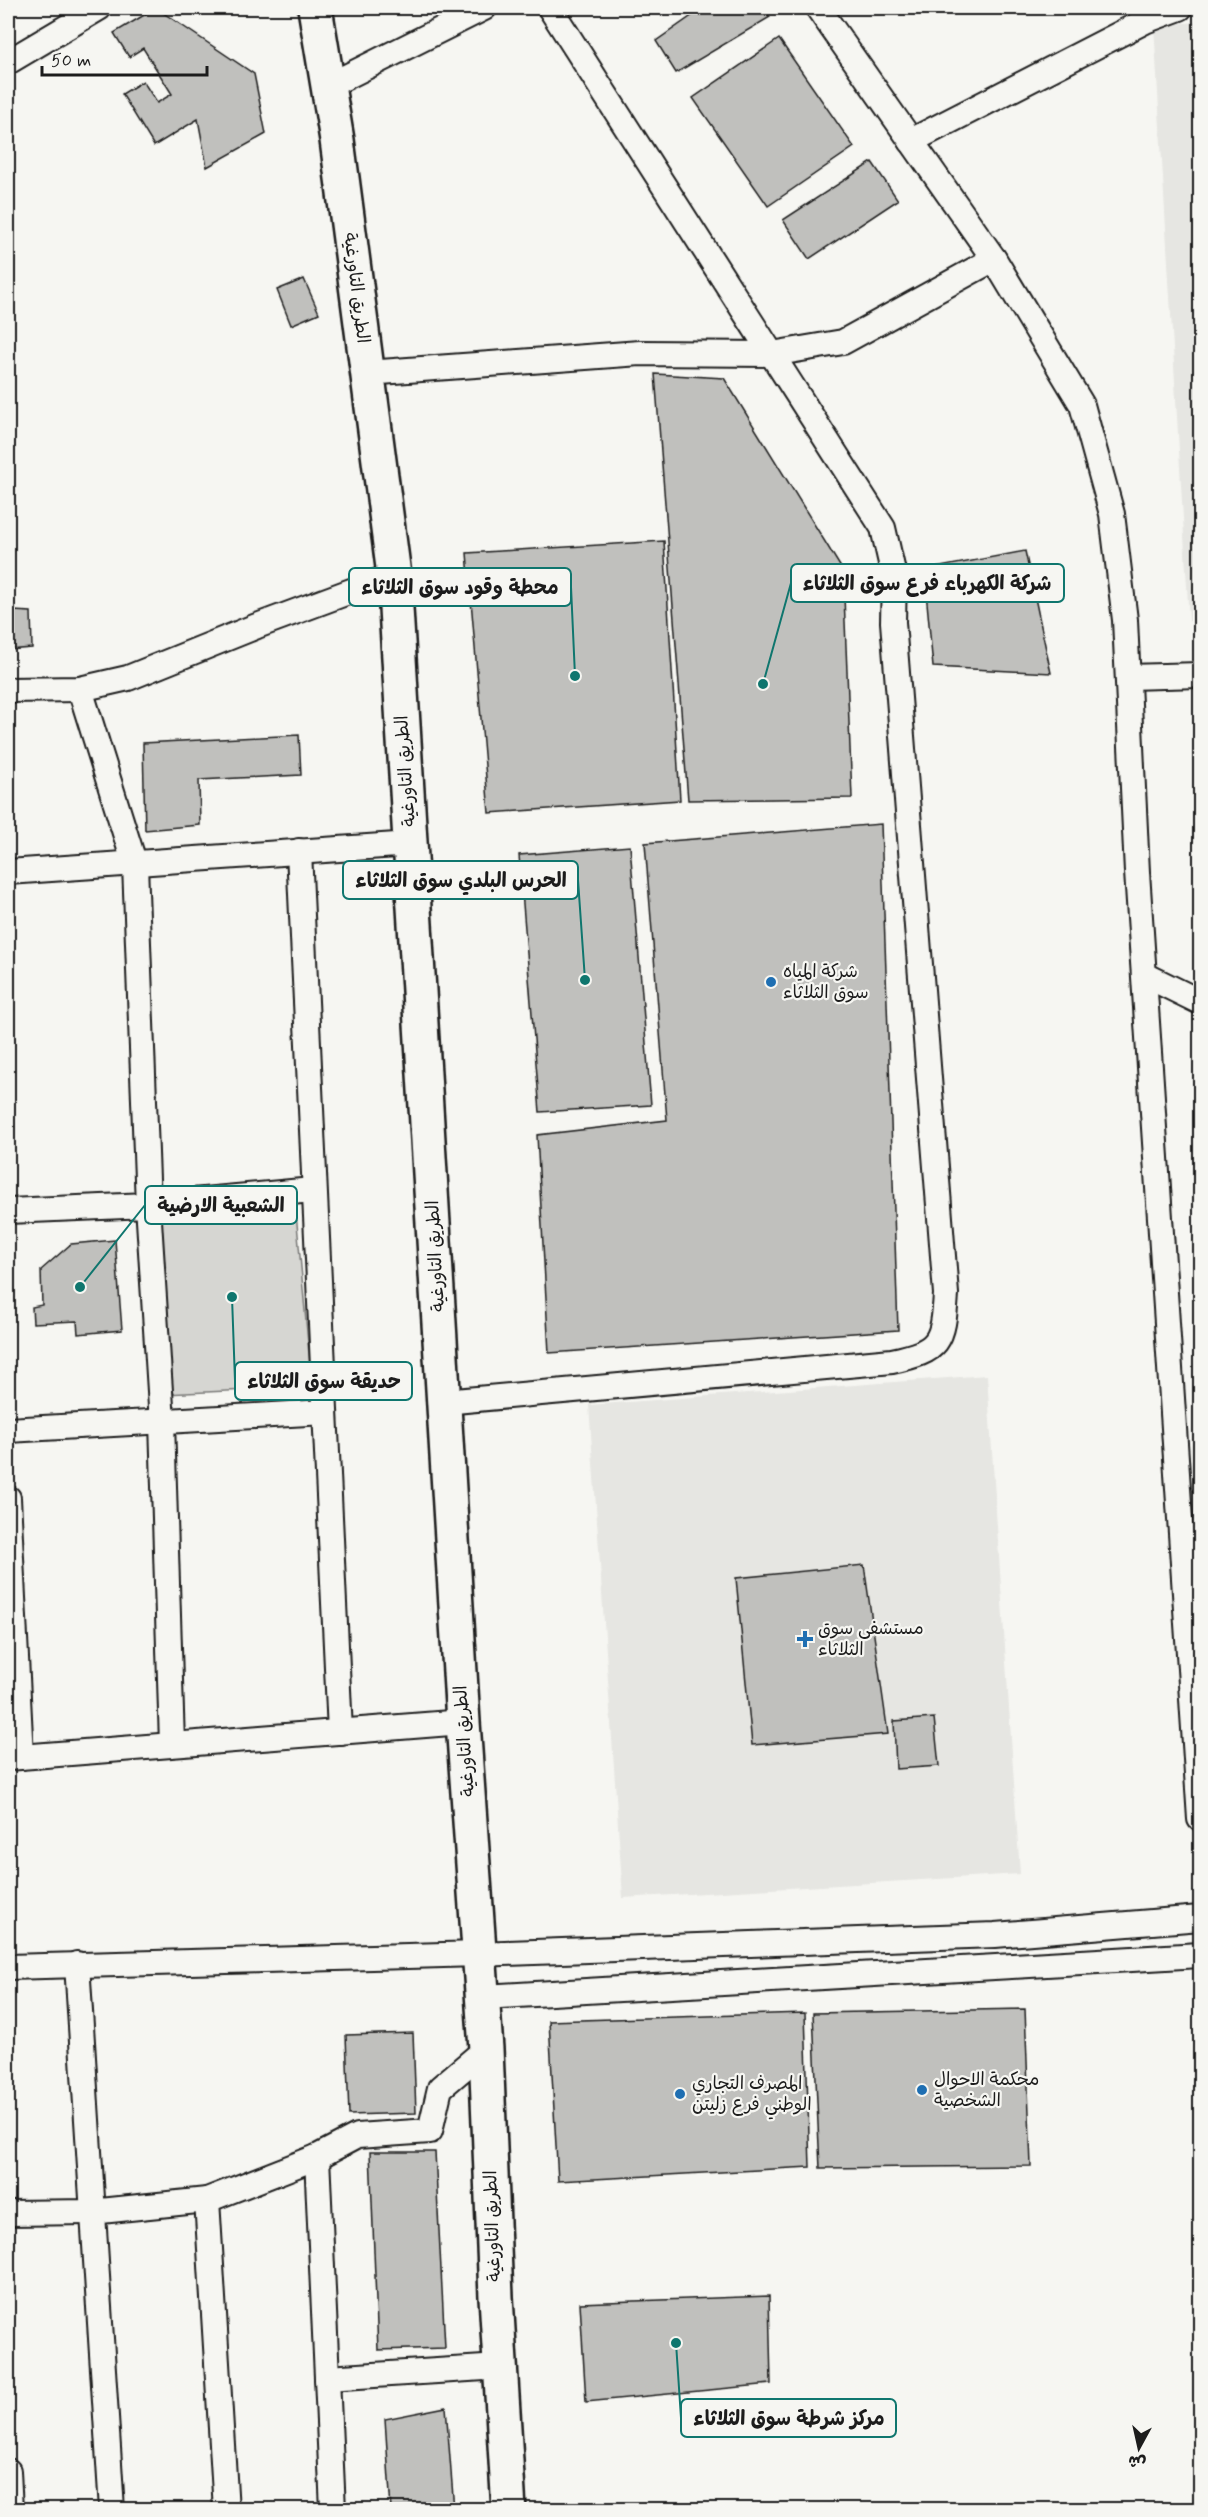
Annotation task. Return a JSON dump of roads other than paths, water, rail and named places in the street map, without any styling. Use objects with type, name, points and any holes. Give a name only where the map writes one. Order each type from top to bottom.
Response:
[{"type":"street","points":[[8,62],[99,8]]},
{"type":"street","name":"الطريق التاورغية","points":[[315,8],[330,85],[394,575],[483,1997],[509,2510]]},
{"type":"street","points":[[330,85],[484,8]]},
{"type":"street","points":[[444,1402],[892,1361],[922,1355],[937,1342],[944,1324],[946,1294],[894,633],[894,576],[883,528],[550,8]]},
{"type":"street","points":[[818,8],[994,259],[1082,405],[1112,514],[1125,620],[1144,975],[1200,1820]]},
{"type":"street","points":[[911,141],[1145,21],[1180,8]]},
{"type":"street","points":[[367,374],[640,353],[772,354],[843,342],[994,259]]},
{"type":"street","points":[[8,690],[80,689],[128,678],[257,626],[394,575]]},
{"type":"street","points":[[1128,677],[1200,675]]},
{"type":"street","points":[[80,689],[135,865],[148,1204],[162,1422],[172,1744]]},
{"type":"street","points":[[8,872],[135,865],[411,844]]},
{"type":"street","points":[[299,851],[340,1731]]},
{"type":"street","points":[[1144,975],[1200,1002]]},
{"type":"street","points":[[8,1211],[148,1204],[314,1190]]},
{"type":"street","points":[[8,1430],[325,1412]]},
{"type":"street","points":[[8,1498],[14,1758],[464,1722]]},
{"type":"street","points":[[8,1967],[479,1954],[996,1935],[1200,1918]]},
{"type":"street","points":[[483,1997],[1200,1955]]},
{"type":"street","points":[[77,1964],[91,2212],[112,2510]]},
{"type":"street","points":[[8,2213],[91,2212],[207,2200],[316,2157],[357,2136],[430,2131],[440,2088],[486,2049]]},
{"type":"street","points":[[316,2157],[333,2510]]},
{"type":"street","points":[[207,2200],[226,2510]]},
{"type":"street","points":[[327,2378],[500,2367]]},
{"type":"street","points":[[8,2471],[10,2510]]},
{"type":"place","name":"محطة وقود سوق الثلاثاء","points":[[575,676]]},
{"type":"place","name":"شركة الكهرباء فرع سوق الثلاثاء","points":[[763,684]]},
{"type":"place","name":"الحرس البلدي سوق الثلاثاء","points":[[585,980]]},
{"type":"place","name":"شركة المياه سوق الثلاثاء","points":[[771,982]]},
{"type":"place","name":"الشعبية الارضية","points":[[80,1287]]},
{"type":"place","name":"حديقة سوق الثلاثاء","points":[[232,1297]]},
{"type":"place","name":"مستشفى سوق الثلاثاء","points":[[805,1639]]},
{"type":"place","name":"محكمة الاحوال الشخصية","points":[[922,2090]]},
{"type":"place","name":"المصرف التجاري الوطني فرع زليتن","points":[[680,2094]]},
{"type":"place","name":"مركز شرطة سوق الثلاثاء","points":[[676,2343]]}]
